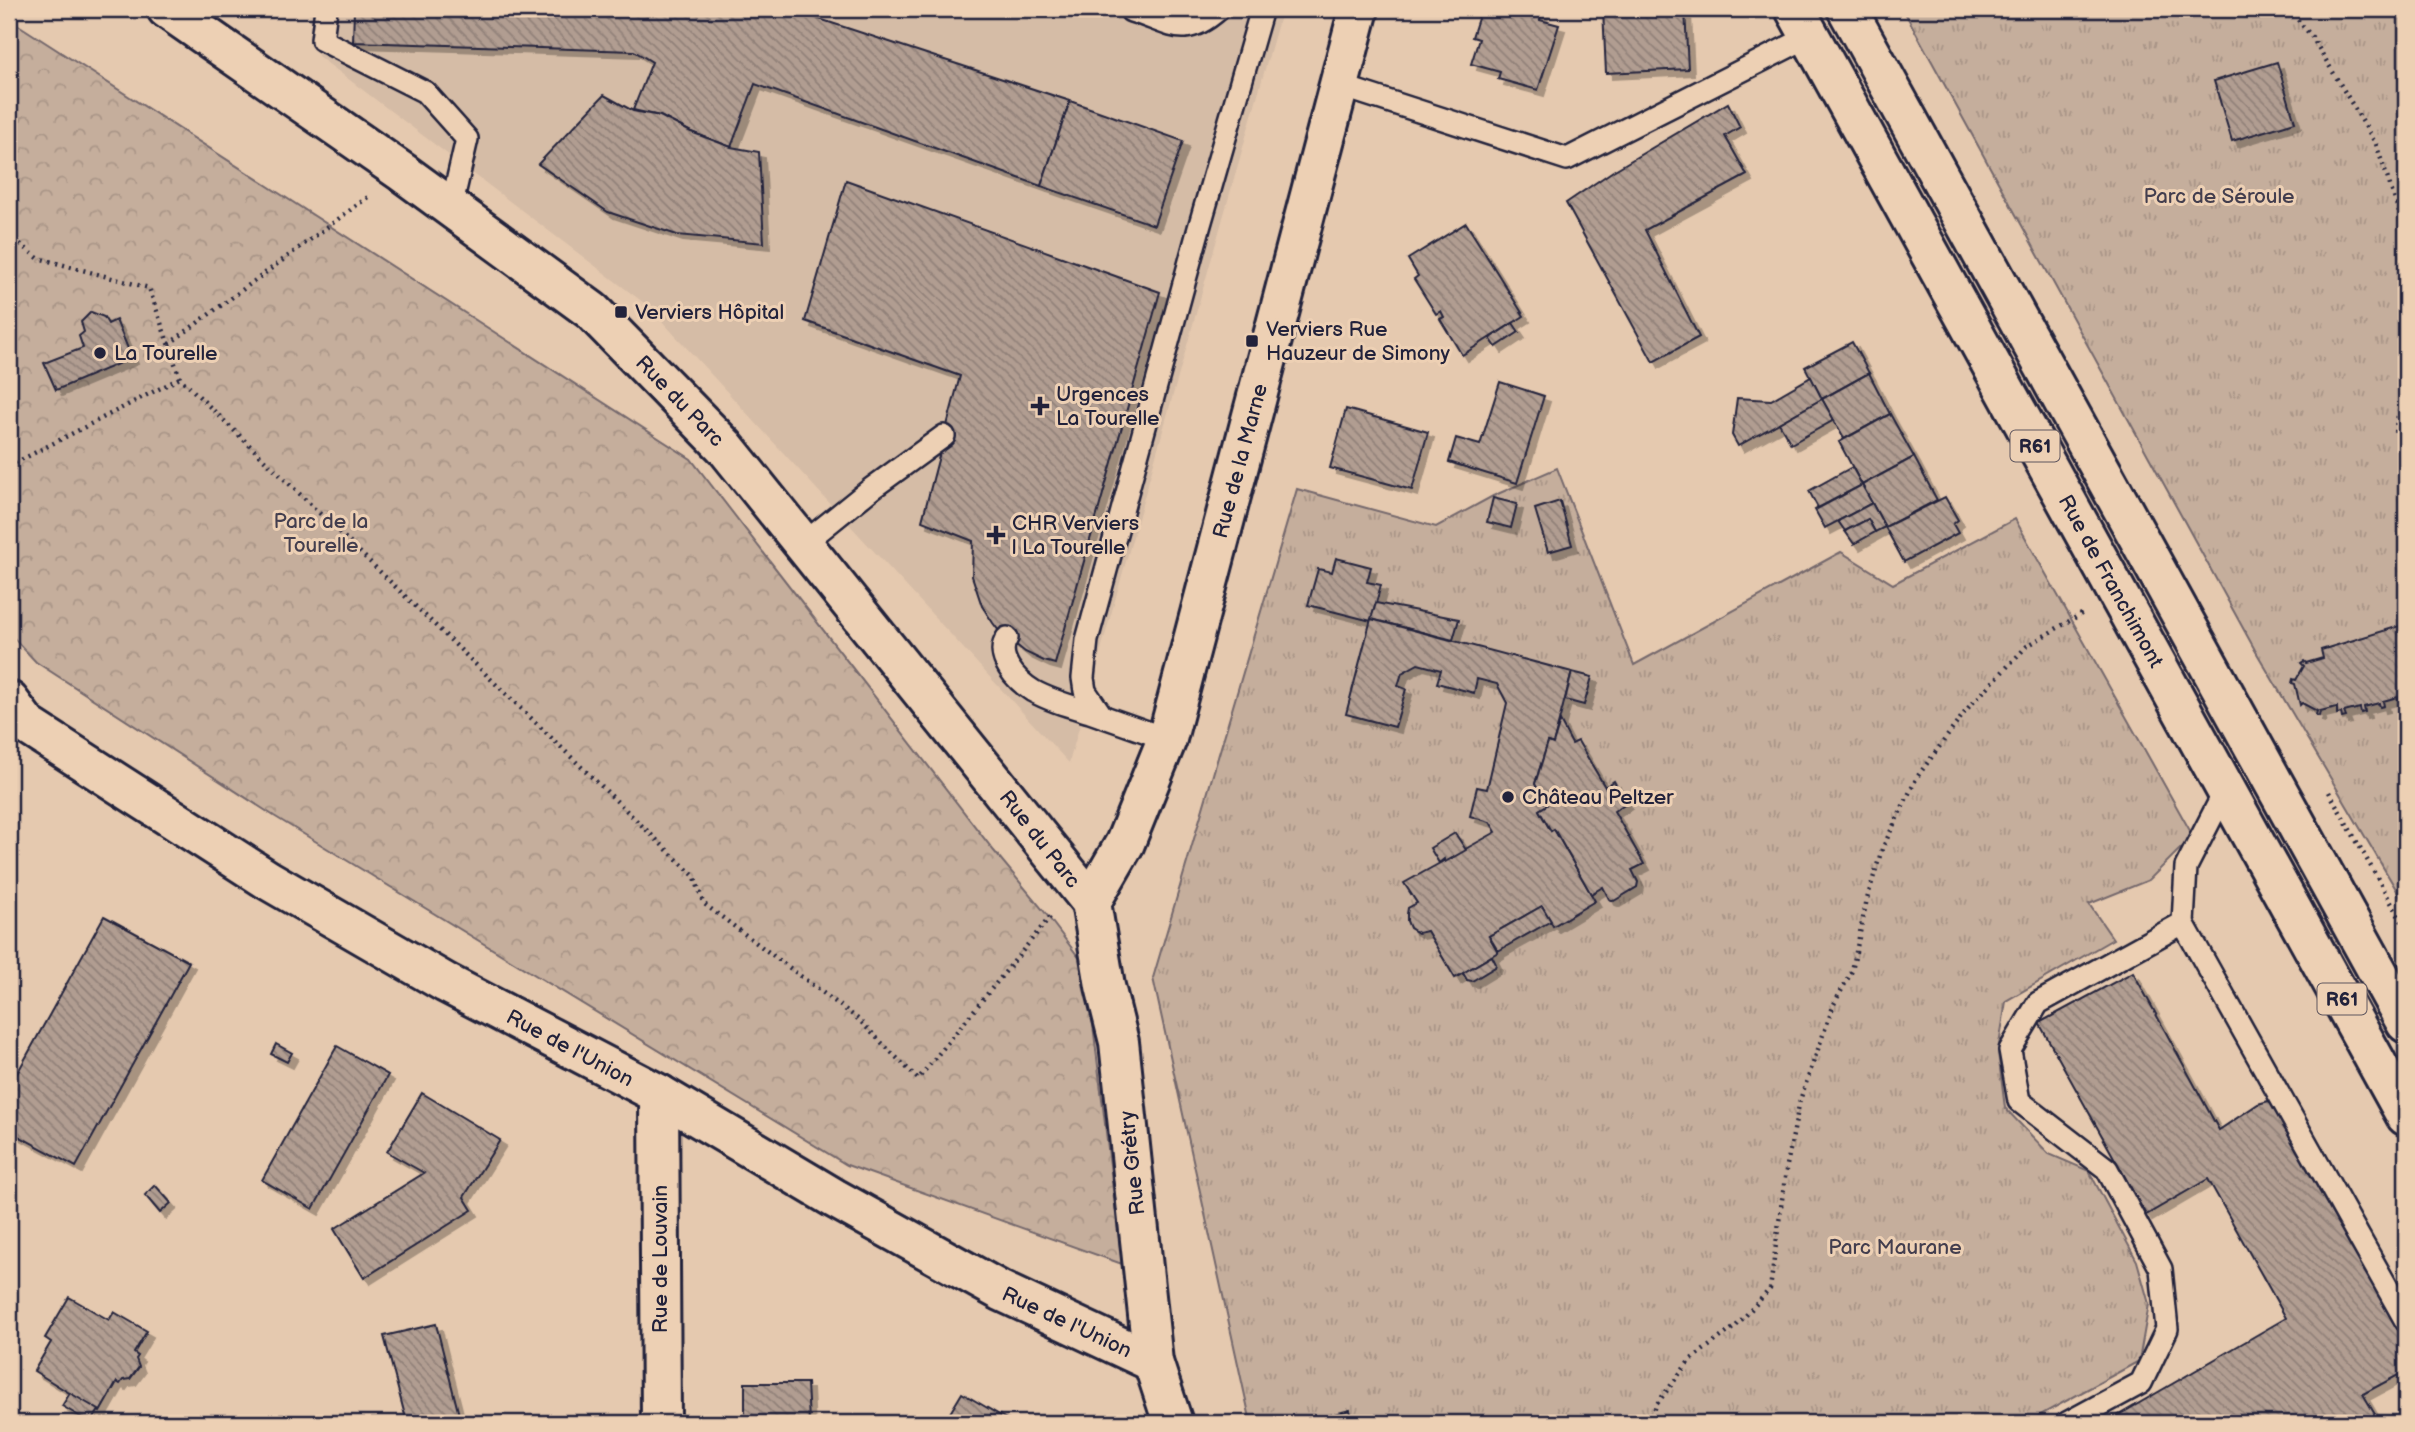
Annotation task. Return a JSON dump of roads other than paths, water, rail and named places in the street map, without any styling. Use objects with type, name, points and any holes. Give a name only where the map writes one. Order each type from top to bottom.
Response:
[{"type":"main road","name":"Rue du Parc","points":[[167,9],[402,172],[592,311],[725,447],[1084,893]]},
{"type":"main road","name":"Rue de la Marne","points":[[1084,893],[1125,843],[1167,739],[1359,9]]},
{"type":"main road","name":"R61","points":[[1847,9],[2406,1023]]},
{"type":"main road","name":"Rue de Franchimont","points":[[1803,22],[2406,1116]]},
{"type":"main road","name":"Rue de l'Union","points":[[9,701],[27,725],[268,880],[446,983],[659,1094],[834,1198],[1001,1291],[1153,1362]]},
{"type":"main road","name":"Rue Grétry","points":[[1084,893],[1119,1042],[1153,1362],[1173,1423]]},
{"type":"main road","name":"Rue de Louvain","points":[[659,1094],[661,1423]]},
{"type":"lane","points":[[326,9],[322,40],[425,92],[467,138],[451,208]]},
{"type":"lane","points":[[1131,11],[1178,27],[1189,27],[1200,25],[1219,9]]},
{"type":"lane","points":[[1102,716],[1085,691],[1083,678],[1087,640],[1262,9]]},
{"type":"lane","points":[[1338,85],[1567,159],[1803,22]]},
{"type":"lane","points":[[803,544],[871,489],[944,436]]},
{"type":"lane","points":[[1007,638],[1004,641],[1003,653],[1007,664],[1021,682],[1054,701],[1167,739]]},
{"type":"lane","points":[[2226,789],[2186,867],[2183,923],[2406,1321]]},
{"type":"lane","points":[[2067,1423],[2141,1383],[2167,1329],[2161,1269],[2107,1169],[2019,1101],[2010,1050],[2038,1003],[2183,923]]},
{"type":"place","name":"Verviers Hôpital","points":[[621,312]]},
{"type":"place","name":"Verviers Rue Hauzeur de Simony","points":[[1252,341]]},
{"type":"place","name":"La Tourelle","points":[[100,353]]},
{"type":"place","name":"Urgences La Tourelle","points":[[1040,406]]},
{"type":"place","name":"CHR Verviers | La Tourelle","points":[[996,535]]},
{"type":"place","name":"Château Peltzer","points":[[1508,797]]},
{"type":"park label","name":"Parc de Séroule","points":[[2219,196]]},
{"type":"park label","name":"Parc de la Tourelle","points":[[321,533]]},
{"type":"park label","name":"Parc Maurane","points":[[1895,1247]]}]
